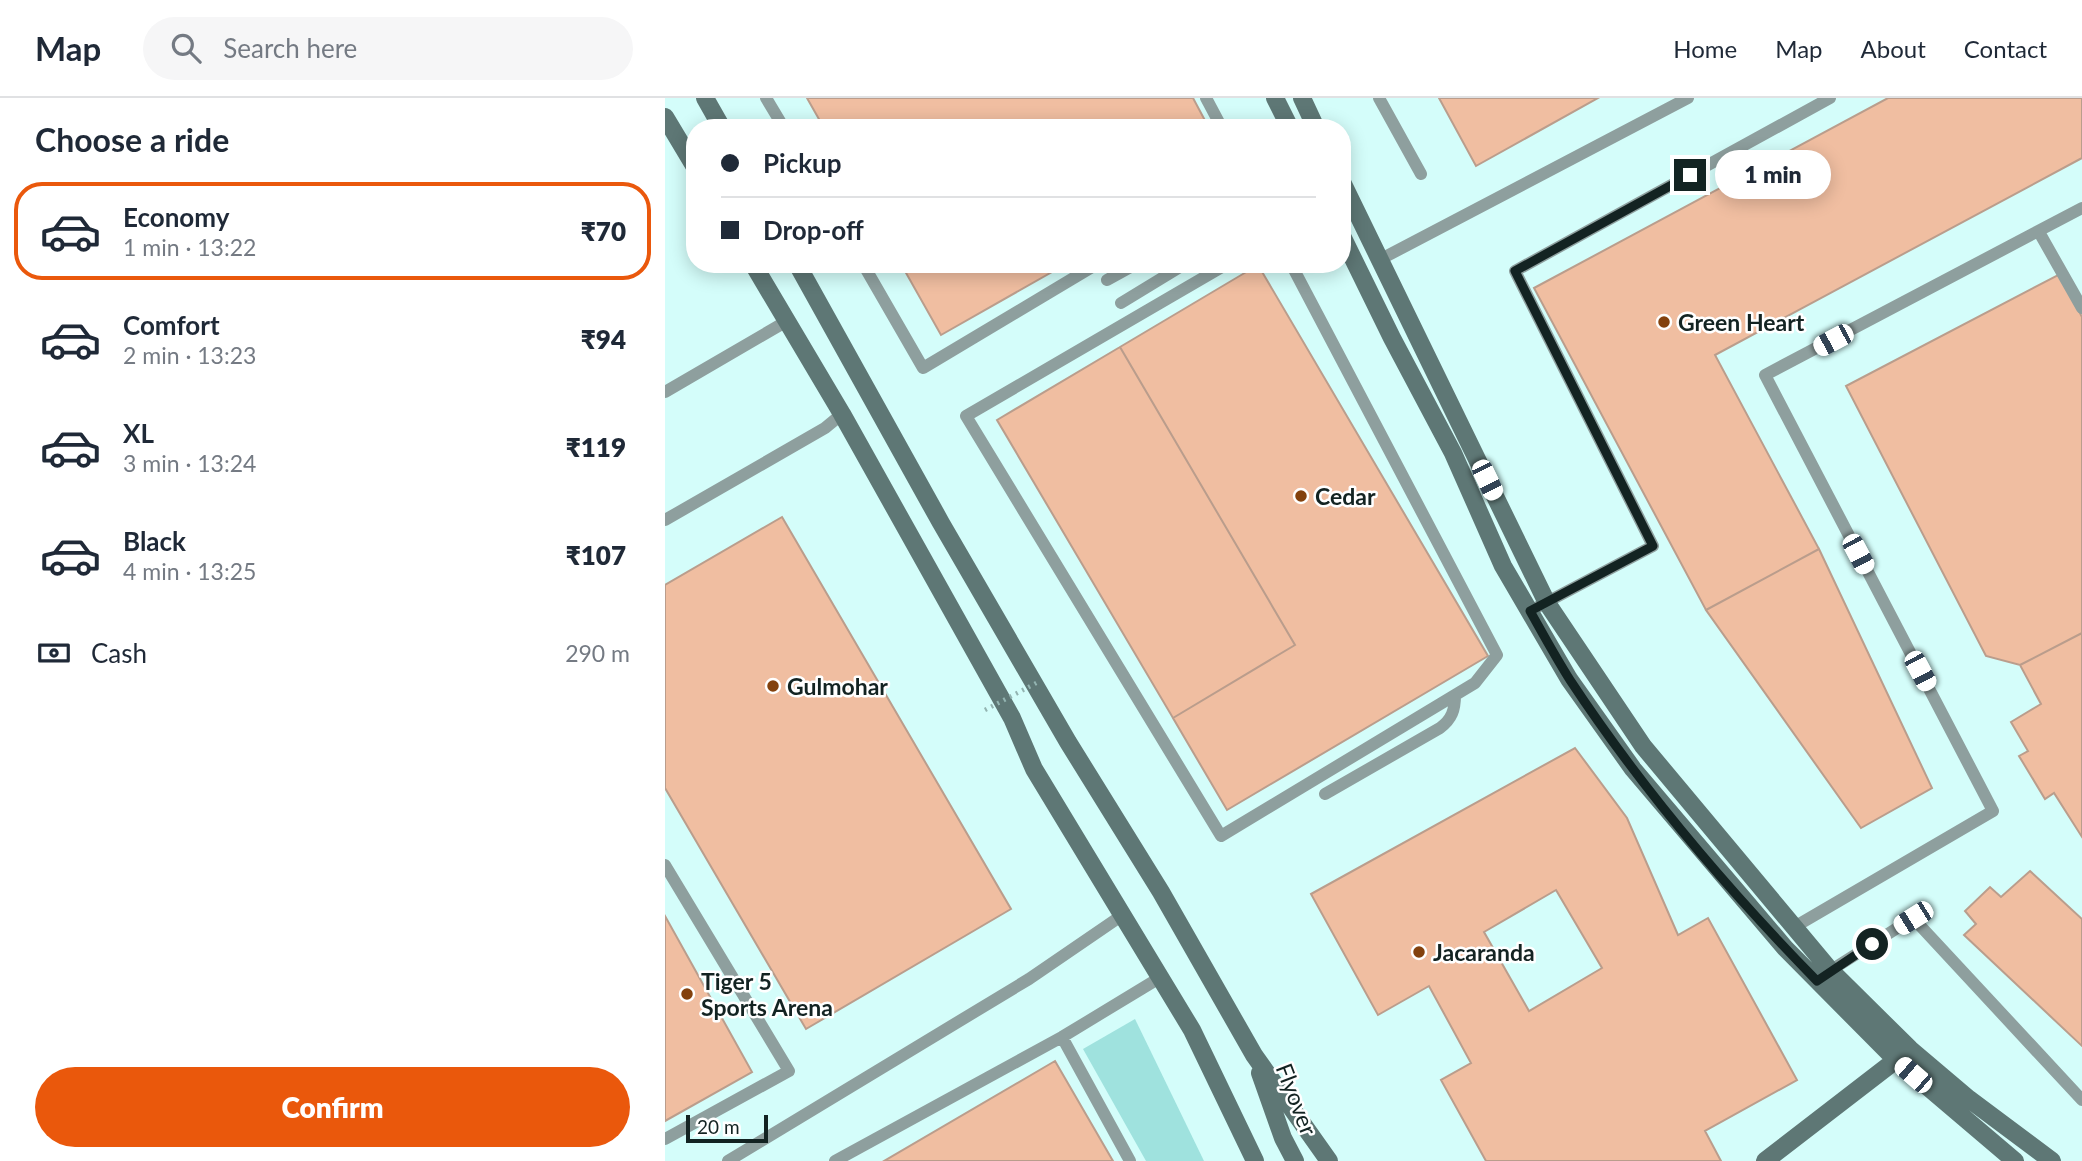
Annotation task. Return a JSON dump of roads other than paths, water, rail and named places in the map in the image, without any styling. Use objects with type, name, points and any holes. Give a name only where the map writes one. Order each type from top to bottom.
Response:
[{"type":"street","points":[[705,98],[717,119]]},
{"type":"street","points":[[1275,98],[1286,119]]},
{"type":"street","points":[[1302,98],[1312,119]]},
{"type":"street","points":[[665,117],[686,152]]},
{"type":"street","points":[[1351,201],[1547,603],[1643,746],[1796,926],[1824,975],[1896,1060],[2015,1161]]},
{"type":"street","points":[[1351,254],[1453,453],[1503,566],[1569,679],[1633,769],[1739,896],[1824,975],[1969,1099],[2052,1161]]},
{"type":"street","points":[[758,273],[842,414],[1011,718],[1034,769],[1192,1030],[1255,1161]]},
{"type":"street","points":[[802,273],[961,558],[1068,742],[1161,892],[1254,1055],[1329,1161]]},
{"type":"street","name":"Flyover","points":[[1254,1055],[1283,1138],[1295,1161]]},
{"type":"street","points":[[1765,1161],[1896,1060]]},
{"type":"lane","points":[[767,98],[779,119]]},
{"type":"lane","points":[[1206,98],[1216,119]]},
{"type":"lane","points":[[1378,98],[1421,174]]},
{"type":"lane","points":[[1379,260],[1688,98]]},
{"type":"lane","points":[[1530,611],[1653,546],[1515,271],[1830,98]]},
{"type":"lane","points":[[1796,926],[1993,811],[1765,375],[2082,208]]},
{"type":"lane","points":[[2039,232],[2082,308]]},
{"type":"lane","points":[[868,273],[923,368],[1082,273]]},
{"type":"lane","points":[[1107,280],[1120,273]]},
{"type":"lane","points":[[1121,303],[1170,273]]},
{"type":"lane","points":[[1212,273],[966,416],[1221,836],[1475,683],[1497,655],[1296,273]]},
{"type":"lane","points":[[665,392],[787,321]]},
{"type":"lane","points":[[665,520],[825,428],[842,414]]},
{"type":"lane","points":[[1325,794],[1440,729],[1452,717],[1455,695]]},
{"type":"lane","points":[[665,865],[789,1070],[665,1139]]},
{"type":"lane","points":[[728,1161],[1028,979],[1124,914]]},
{"type":"lane","points":[[1824,975],[1913,918],[2082,1100]]},
{"type":"lane","points":[[835,1161],[1062,1037],[1161,977]]},
{"type":"lane","points":[[1062,1037],[1130,1161]]},
{"type":"place","name":"Green Heart","points":[[1664,322]]},
{"type":"place","name":"Cedar","points":[[1301,496]]},
{"type":"place","name":"Gulmohar","points":[[773,686]]},
{"type":"place","name":"Jacaranda","points":[[1419,952]]},
{"type":"place","name":"Tiger 5 Sports Arena","points":[[687,994]]}]
